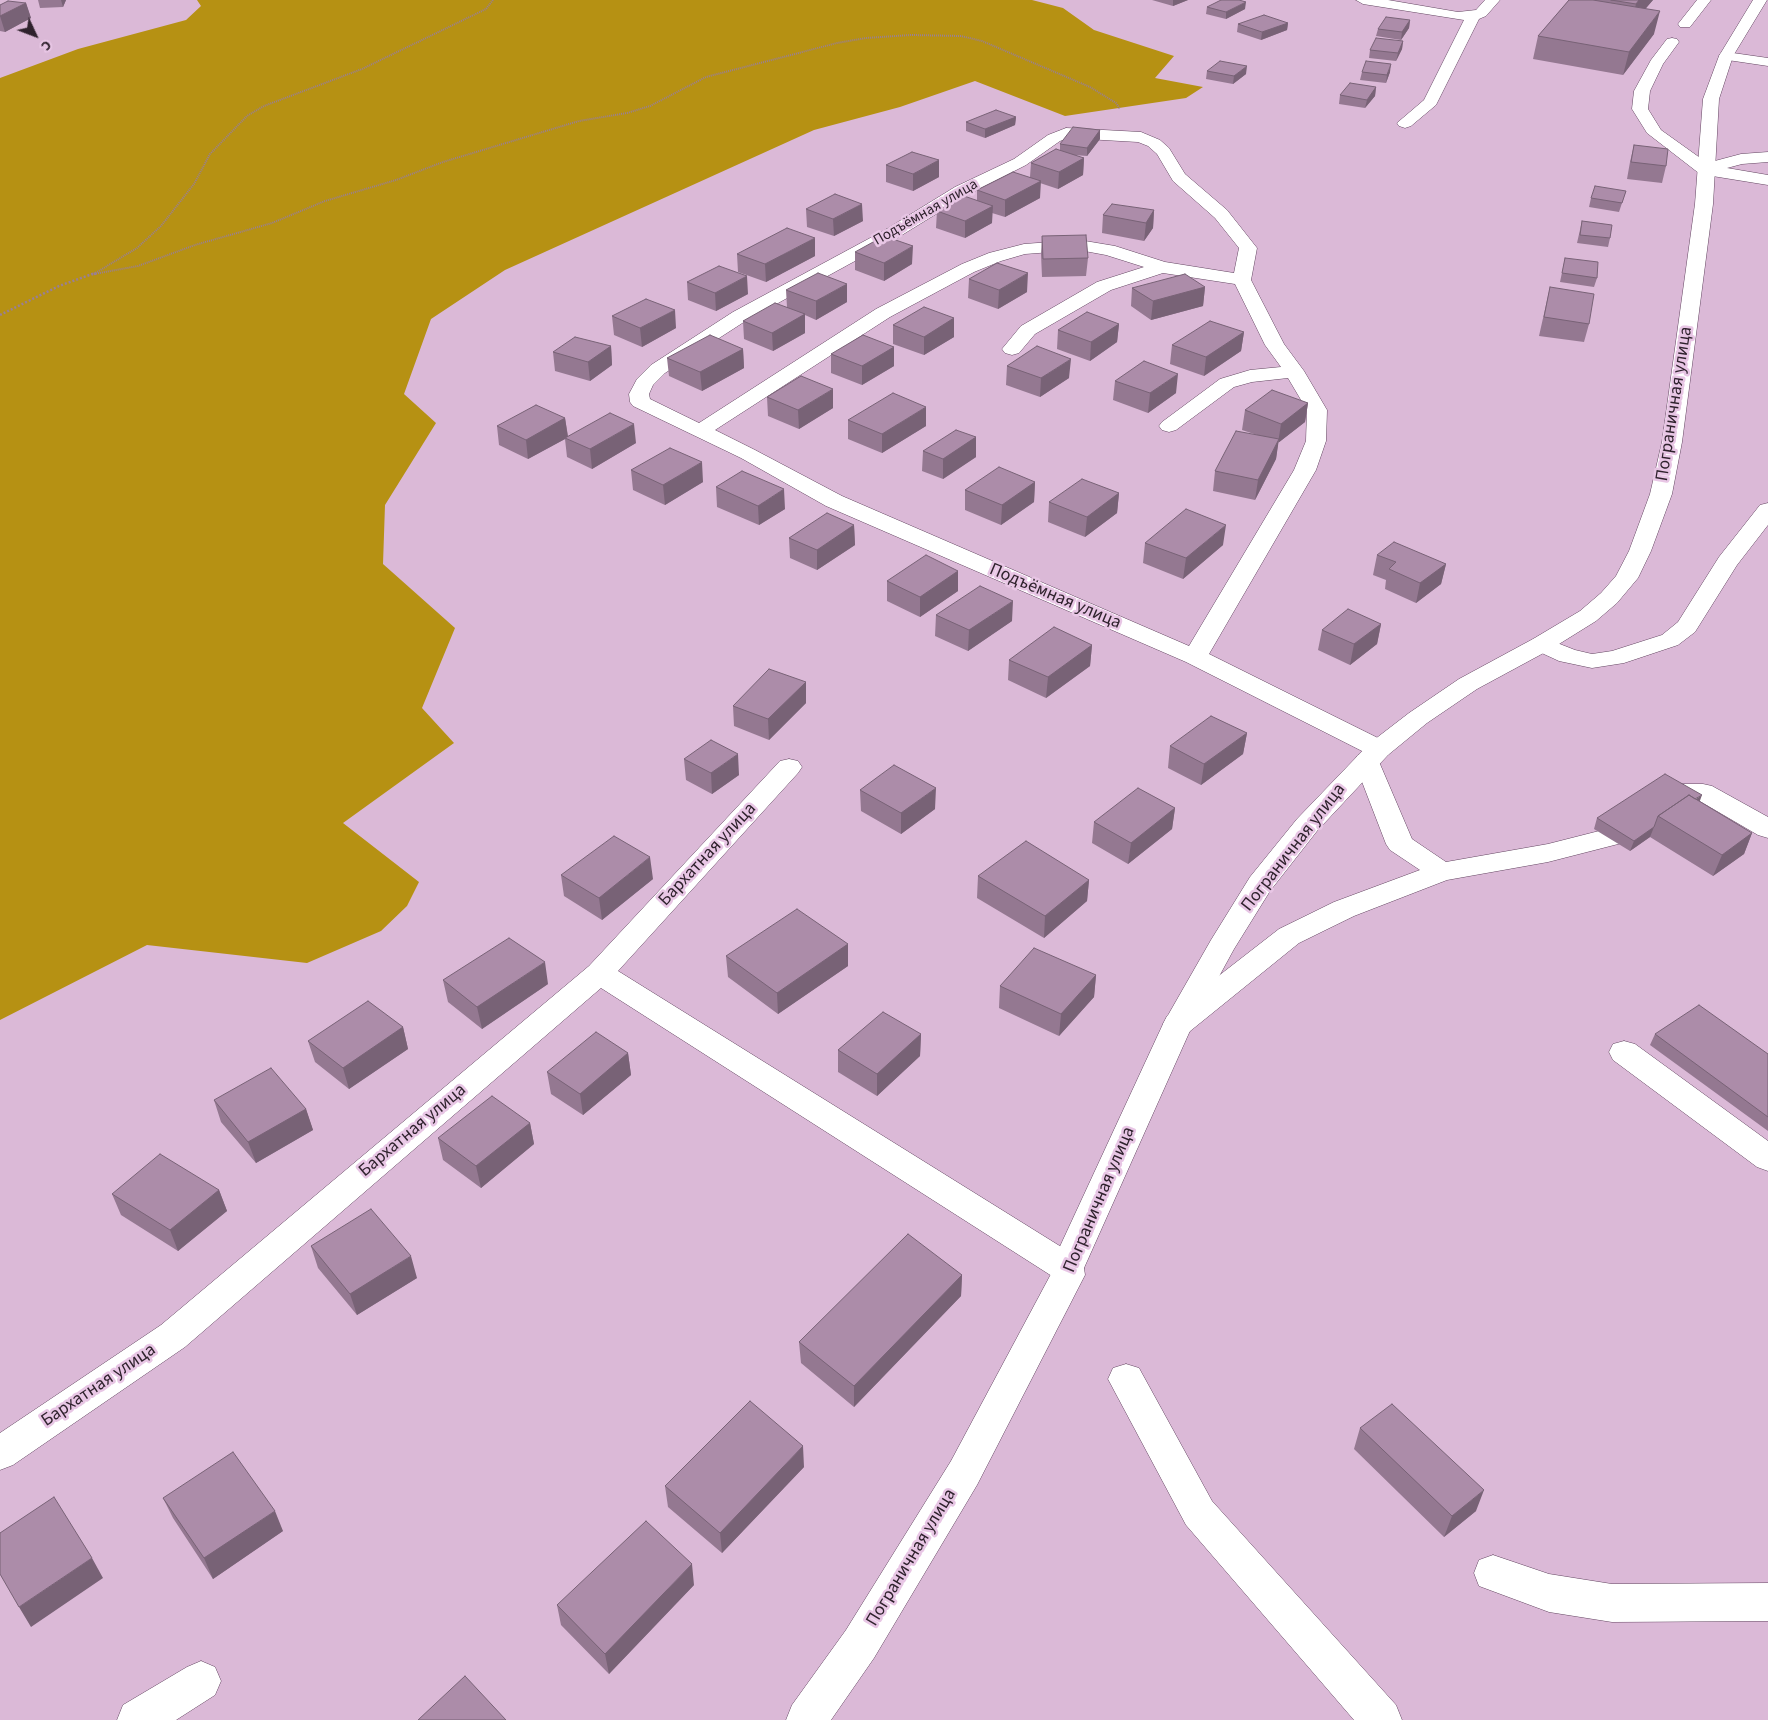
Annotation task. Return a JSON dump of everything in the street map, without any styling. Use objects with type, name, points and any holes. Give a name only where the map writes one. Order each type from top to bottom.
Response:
[{"type":"street","points":[[1363,0],[1458,16],[1477,15]]},
{"type":"street","points":[[1405,123],[1432,102],[1477,15],[1493,0]]},
{"type":"street","points":[[1685,24],[1704,0]]},
{"type":"street","name":"Пограничная улица","points":[[807,1720],[860,1644],[964,1472],[1068,1275],[1067,1268],[1178,1024],[1221,947],[1260,884],[1307,825],[1373,755],[1418,718],[1468,684],[1542,644],[1588,616],[1609,598],[1626,578],[1640,551],[1661,494],[1672,442],[1704,204],[1711,99],[1726,56],[1760,0]]},
{"type":"street","points":[[1672,42],[1656,63],[1642,91],[1640,110],[1655,133],[1706,170],[1768,180]]},
{"type":"street","points":[[1726,56],[1768,62]]},
{"type":"street","name":"Подъёмная улица","points":[[1141,137],[1066,133],[1054,138],[1020,162],[961,191],[891,234],[740,316],[658,369],[644,383],[639,394],[640,402],[748,454],[834,501],[993,572],[1195,657],[1373,755]]},
{"type":"street","points":[[1141,137],[1154,143],[1163,151],[1178,177],[1220,214],[1248,248],[1242,280],[1275,346],[1294,371],[1316,410],[1316,441],[1305,470],[1195,657]]},
{"type":"street","points":[[1706,170],[1741,159],[1768,157]]},
{"type":"street","points":[[700,431],[883,313],[968,268],[994,257],[1024,249],[1079,245],[1109,250],[1162,267],[1242,280]]},
{"type":"street","points":[[1012,349],[1028,330],[1104,286],[1162,267]]},
{"type":"street","points":[[1169,426],[1226,383],[1250,376],[1294,371]]},
{"type":"street","points":[[1542,644],[1568,656],[1592,661],[1615,658],[1670,640],[1687,627],[1727,562],[1768,510]]},
{"type":"street","points":[[1373,755],[1400,844],[1442,872]]},
{"type":"street","name":"Бархатная улица","points":[[0,1453],[173,1336],[598,972],[788,768]]},
{"type":"street","points":[[1178,1024],[1289,936],[1344,909],[1442,872],[1548,853],[1612,836],[1680,792],[1703,792],[1768,829]]},
{"type":"street","points":[[598,972],[1067,1268]]},
{"type":"street","points":[[1624,1052],[1768,1158]]},
{"type":"street","points":[[1126,1379],[1199,1513],[1381,1720]]},
{"type":"street","points":[[1493,1573],[1549,1593],[1612,1603],[1768,1602]]},
{"type":"street","points":[[138,1720],[201,1681]]},
{"type":"path","points":[[94,274],[137,248],[161,226],[194,184],[210,154],[247,116],[272,103],[362,69],[486,9],[493,0]]},
{"type":"path","points":[[0,315],[59,286],[94,274],[138,266],[195,245],[272,223],[325,201],[396,180],[452,159],[579,121],[627,113],[650,106],[706,77],[837,43],[866,38],[911,35],[960,36],[982,41],[1090,87],[1116,103],[1141,137]]},
{"type":"shaded area","points":[[197,0],[1032,0],[1063,8],[1094,30],[1174,56],[1155,78],[1203,87],[1186,98],[1065,116],[975,81],[900,107],[814,130],[505,270],[431,319],[404,394],[436,423],[385,505],[383,564],[455,628],[422,708],[454,743],[343,823],[419,882],[407,906],[381,931],[307,963],[147,945],[0,1020],[0,78],[78,49],[186,20],[201,6]]},
{"type":"building","points":[[1221,0],[1246,2],[1226,12],[1207,7]]},
{"type":"building","points":[[1569,0],[1593,0],[1660,11],[1629,52],[1538,36]]},
{"type":"building","points":[[1611,0],[1639,0],[1636,4]]},
{"type":"building","points":[[8,1],[26,3],[0,16],[0,5]]},
{"type":"building","points":[[1264,15],[1288,23],[1262,32],[1238,24]]},
{"type":"building","points":[[1386,17],[1410,20],[1402,32],[1378,29]]},
{"type":"building","points":[[1376,38],[1403,41],[1398,53],[1370,50]]},
{"type":"building","points":[[1220,61],[1247,66],[1234,76],[1207,71]]},
{"type":"building","points":[[1366,61],[1391,64],[1387,75],[1362,72]]},
{"type":"building","points":[[1350,83],[1376,87],[1367,100],[1340,95]]},
{"type":"building","points":[[996,110],[1016,117],[985,129],[966,122]]},
{"type":"building","points":[[1073,127],[1100,130],[1087,148],[1060,144]]},
{"type":"building","points":[[1634,145],[1668,149],[1666,166],[1631,162]]},
{"type":"building","points":[[1056,149],[1084,158],[1059,172],[1031,163]]},
{"type":"building","points":[[912,152],[939,160],[913,174],[886,165]]},
{"type":"building","points":[[1013,172],[1041,181],[1005,200],[977,190]]},
{"type":"building","points":[[1595,186],[1626,191],[1622,203],[1591,198]]},
{"type":"building","points":[[835,194],[862,204],[833,219],[806,209]]},
{"type":"building","points":[[964,196],[993,206],[965,221],[937,211]]},
{"type":"building","points":[[1112,204],[1154,210],[1146,223],[1103,215]]},
{"type":"building","points":[[1582,221],[1612,225],[1610,238],[1580,235]]},
{"type":"building","points":[[787,228],[815,238],[765,264],[737,254]]},
{"type":"building","points":[[1086,235],[1088,258],[1043,259],[1042,236]]},
{"type":"building","points":[[884,236],[913,246],[884,263],[855,252]]},
{"type":"building","points":[[1565,258],[1598,262],[1597,278],[1562,273]]},
{"type":"building","points":[[997,263],[1028,273],[999,290],[969,279]]},
{"type":"building","points":[[719,266],[747,276],[715,293],[687,282]]},
{"type":"building","points":[[818,273],[847,284],[816,301],[786,290]]},
{"type":"building","points":[[1185,274],[1205,287],[1153,301],[1132,288]]},
{"type":"building","points":[[1550,287],[1594,294],[1589,324],[1544,317]]},
{"type":"building","points":[[646,299],[675,310],[640,328],[612,316]]},
{"type":"building","points":[[775,303],[805,314],[772,333],[743,321]]},
{"type":"building","points":[[924,307],[954,318],[924,337],[893,325]]},
{"type":"building","points":[[1087,312],[1119,324],[1091,342],[1058,330]]},
{"type":"building","points":[[1210,321],[1244,332],[1206,357],[1172,345]]},
{"type":"building","points":[[710,335],[743,349],[700,372],[667,358]]},
{"type":"building","points":[[863,335],[894,347],[862,366],[831,354]]},
{"type":"building","points":[[575,337],[611,346],[588,362],[553,352]]},
{"type":"building","points":[[1037,346],[1071,359],[1041,378],[1007,366]]},
{"type":"building","points":[[1144,361],[1178,374],[1150,393],[1115,381]]},
{"type":"building","points":[[801,376],[833,389],[798,410],[767,397]]},
{"type":"building","points":[[1272,390],[1308,403],[1281,424],[1245,410]]},
{"type":"building","points":[[893,393],[926,407],[882,434],[848,420]]},
{"type":"building","points":[[536,405],[565,418],[526,440],[497,426]]},
{"type":"building","points":[[610,413],[634,424],[590,449],[565,438]]},
{"type":"building","points":[[956,430],[976,437],[943,459],[923,451]]},
{"type":"building","points":[[1236,431],[1279,439],[1258,480],[1215,471]]},
{"type":"building","points":[[670,448],[702,462],[663,485],[631,470]]},
{"type":"building","points":[[999,467],[1035,482],[1002,505],[965,490]]},
{"type":"building","points":[[742,471],[784,489],[758,506],[716,487]]},
{"type":"building","points":[[1082,479],[1119,493],[1087,517],[1049,502]]},
{"type":"building","points":[[1186,509],[1226,525],[1186,558],[1145,543]]},
{"type":"building","points":[[827,513],[854,525],[817,550],[789,538]]},
{"type":"building","points":[[1394,542],[1446,564],[1420,583],[1389,569],[1396,562],[1377,555]]},
{"type":"building","points":[[926,555],[958,571],[920,597],[887,581]]},
{"type":"building","points":[[980,586],[1013,601],[969,630],[936,615]]},
{"type":"building","points":[[1348,609],[1381,624],[1354,644],[1322,630]]},
{"type":"building","points":[[1054,627],[1092,645],[1048,677],[1009,660]]},
{"type":"building","points":[[769,669],[806,682],[768,719],[733,706]]},
{"type":"building","points":[[1211,716],[1247,733],[1204,764],[1170,746]]},
{"type":"building","points":[[711,740],[738,754],[711,773],[684,759]]},
{"type":"building","points":[[894,765],[936,788],[901,813],[860,790]]},
{"type":"building","points":[[1665,774],[1702,795],[1695,799],[1689,795],[1658,816],[1654,827],[1634,841],[1597,818]]},
{"type":"building","points":[[1138,788],[1175,808],[1131,843],[1094,822]]},
{"type":"building","points":[[1689,795],[1752,833],[1722,855],[1658,816]]},
{"type":"building","points":[[614,836],[650,857],[599,898],[561,875]]},
{"type":"building","points":[[1026,841],[1089,880],[1045,916],[978,876]]},
{"type":"building","points":[[797,909],[848,944],[777,993],[726,956]]},
{"type":"building","points":[[509,938],[545,962],[477,1007],[443,980]]},
{"type":"building","points":[[1034,948],[1096,975],[1061,1014],[1000,986]]},
{"type":"building","points":[[368,1001],[403,1027],[343,1068],[308,1041]]},
{"type":"building","points":[[1699,1005],[1768,1054],[1768,1117],[1655,1034]]},
{"type":"building","points":[[883,1012],[921,1034],[877,1074],[838,1050]]},
{"type":"building","points":[[596,1032],[628,1053],[580,1094],[547,1072]]},
{"type":"building","points":[[271,1068],[306,1109],[248,1142],[214,1100]]},
{"type":"building","points":[[492,1096],[530,1123],[476,1166],[438,1138]]},
{"type":"building","points":[[160,1154],[219,1190],[170,1230],[112,1194]]},
{"type":"building","points":[[371,1209],[411,1256],[350,1294],[311,1246]]},
{"type":"building","points":[[908,1234],[962,1275],[854,1386],[799,1342]]},
{"type":"building","points":[[750,1401],[803,1446],[720,1533],[665,1486]]},
{"type":"building","points":[[1392,1404],[1484,1490],[1452,1516],[1360,1428]]},
{"type":"building","points":[[233,1452],[275,1511],[204,1558],[163,1498]]},
{"type":"building","points":[[54,1497],[92,1558],[19,1607],[0,1574],[0,1533]]},
{"type":"building","points":[[646,1521],[692,1564],[605,1654],[557,1605]]},
{"type":"building","points":[[465,1676],[506,1720],[418,1720]]}]
